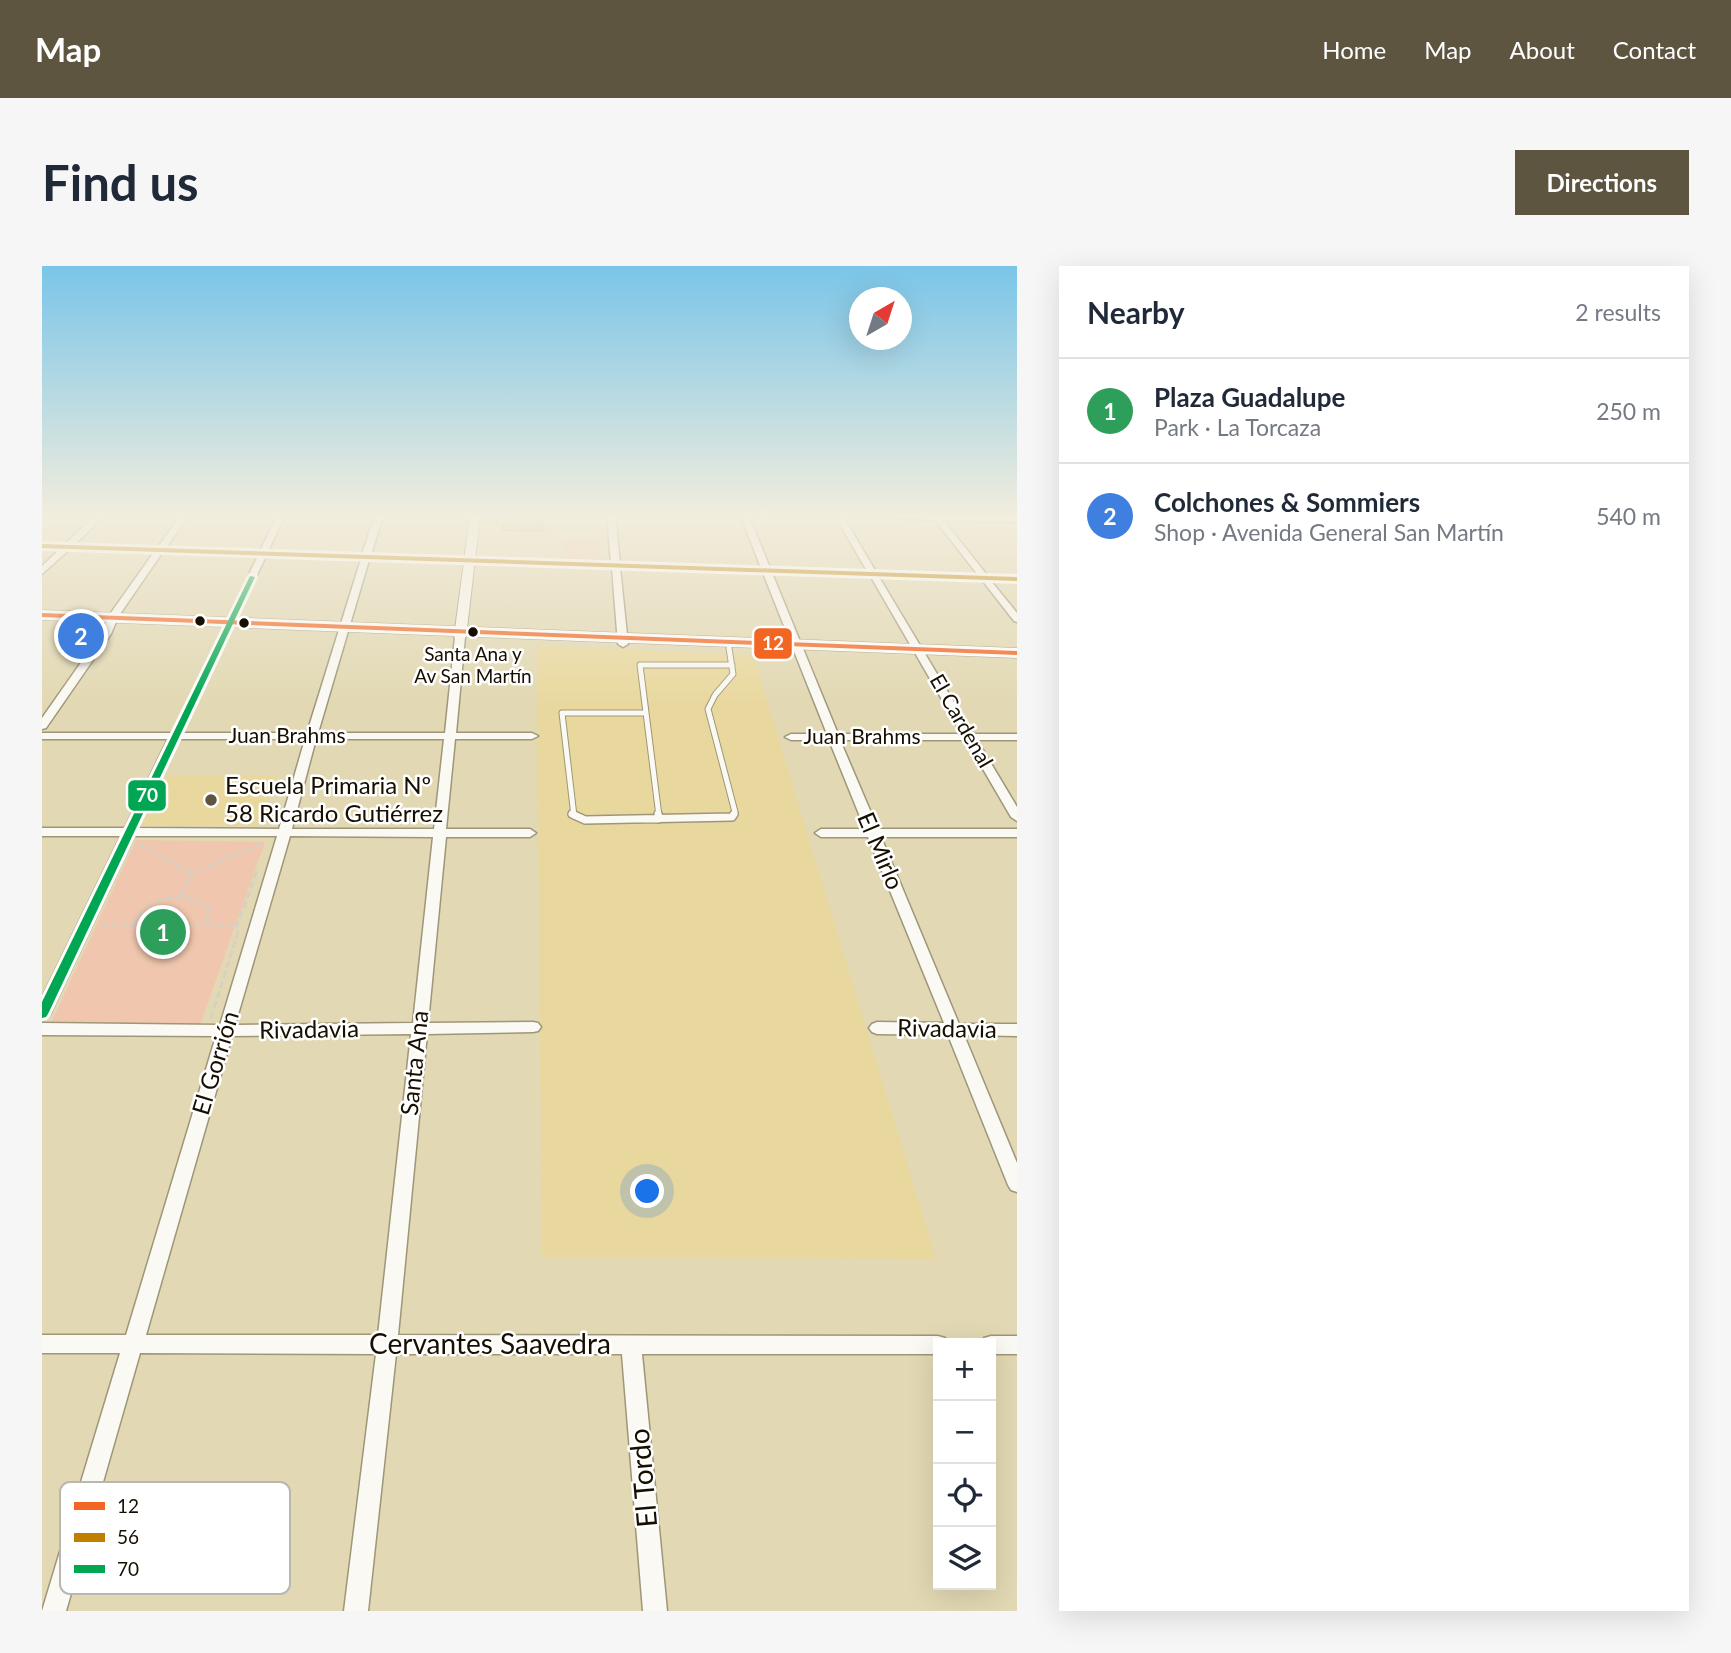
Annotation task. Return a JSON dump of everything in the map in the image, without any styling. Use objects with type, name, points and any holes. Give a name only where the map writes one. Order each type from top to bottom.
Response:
[{"type":"main road","points":[[42,615],[112,621]]},
{"type":"main road","points":[[42,621],[112,621],[797,648],[1017,653]]},
{"type":"main road","points":[[921,652],[1017,659]]},
{"type":"street","points":[[42,726],[140,579]]},
{"type":"street","points":[[42,1014],[250,579]]},
{"type":"street","name":"El Gorrión","points":[[91,1482],[285,834],[358,579]]},
{"type":"street","name":"Santa Ana","points":[[356,1611],[387,1344],[418,1028],[467,579]]},
{"type":"street","points":[[617,579],[623,641]]},
{"type":"street","name":"El Mirlo","points":[[769,579],[831,736],[956,1030],[1017,1185]]},
{"type":"street","name":"El Cardenal","points":[[878,579],[1017,817]]},
{"type":"street","points":[[986,579],[1017,619]]},
{"type":"street","name":"Juan Brahms","points":[[42,736],[532,736]]},
{"type":"street","name":"Juan Brahms","points":[[791,737],[1017,737]]},
{"type":"street","points":[[42,832],[530,833]]},
{"type":"street","points":[[821,834],[1017,833]]},
{"type":"street","name":"Rivadavia","points":[[42,1029],[226,1031],[533,1027]]},
{"type":"street","name":"Rivadavia","points":[[877,1028],[1017,1030]]},
{"type":"street","name":"Cervantes Saavedra","points":[[42,1344],[933,1345]]},
{"type":"street","name":"El Tordo","points":[[631,1345],[655,1611]]},
{"type":"street","points":[[996,1345],[1017,1345]]},
{"type":"street","name":"El Gorrión","points":[[54,1611],[60,1590]]},
{"type":"lane","points":[[646,713],[562,713],[571,811],[577,819],[728,818],[735,815],[708,709],[715,695],[733,674],[729,645]]},
{"type":"lane","points":[[659,819],[642,664],[732,665]]},
{"type":"path","points":[[152,843],[139,844],[191,874]]},
{"type":"path","points":[[253,844],[265,849]]},
{"type":"path","points":[[181,896],[191,874],[259,845]]},
{"type":"path","points":[[207,1031],[238,932],[237,925],[261,861]]},
{"type":"path","points":[[133,924],[137,914],[152,901],[181,896],[195,898],[208,907],[206,924]]},
{"type":"path","points":[[84,923],[237,925]]},
{"type":"shaded area","points":[[537,646],[753,655],[936,1259],[542,1257]]},
{"type":"shaded area","name":"Escuela Primaria Nº 58 Ricardo Gutiérrez","points":[[167,776],[277,776],[258,825],[142,825]]},
{"type":"shaded area","points":[[136,840],[265,842],[200,1025],[51,1023]]},
{"type":"building","points":[[79,627],[96,628],[85,644],[66,643]]},
{"type":"transit line","name":"70","points":[[42,1014],[251,579]]},
{"type":"transit line","name":"56","points":[[1010,579],[1017,579]]},
{"type":"transit line","name":"12","points":[[42,615],[1017,653]]},
{"type":"place","name":"Santa Ana y Av San Martín","points":[[473,632]]},
{"type":"place","name":"Colchones & Sommiers","points":[[81,636]]},
{"type":"place","name":"Escuela Primaria Nº 58 Ricardo Gutiérrez","points":[[211,800]]},
{"type":"place","name":"Plaza Guadalupe","points":[[163,932]]}]
